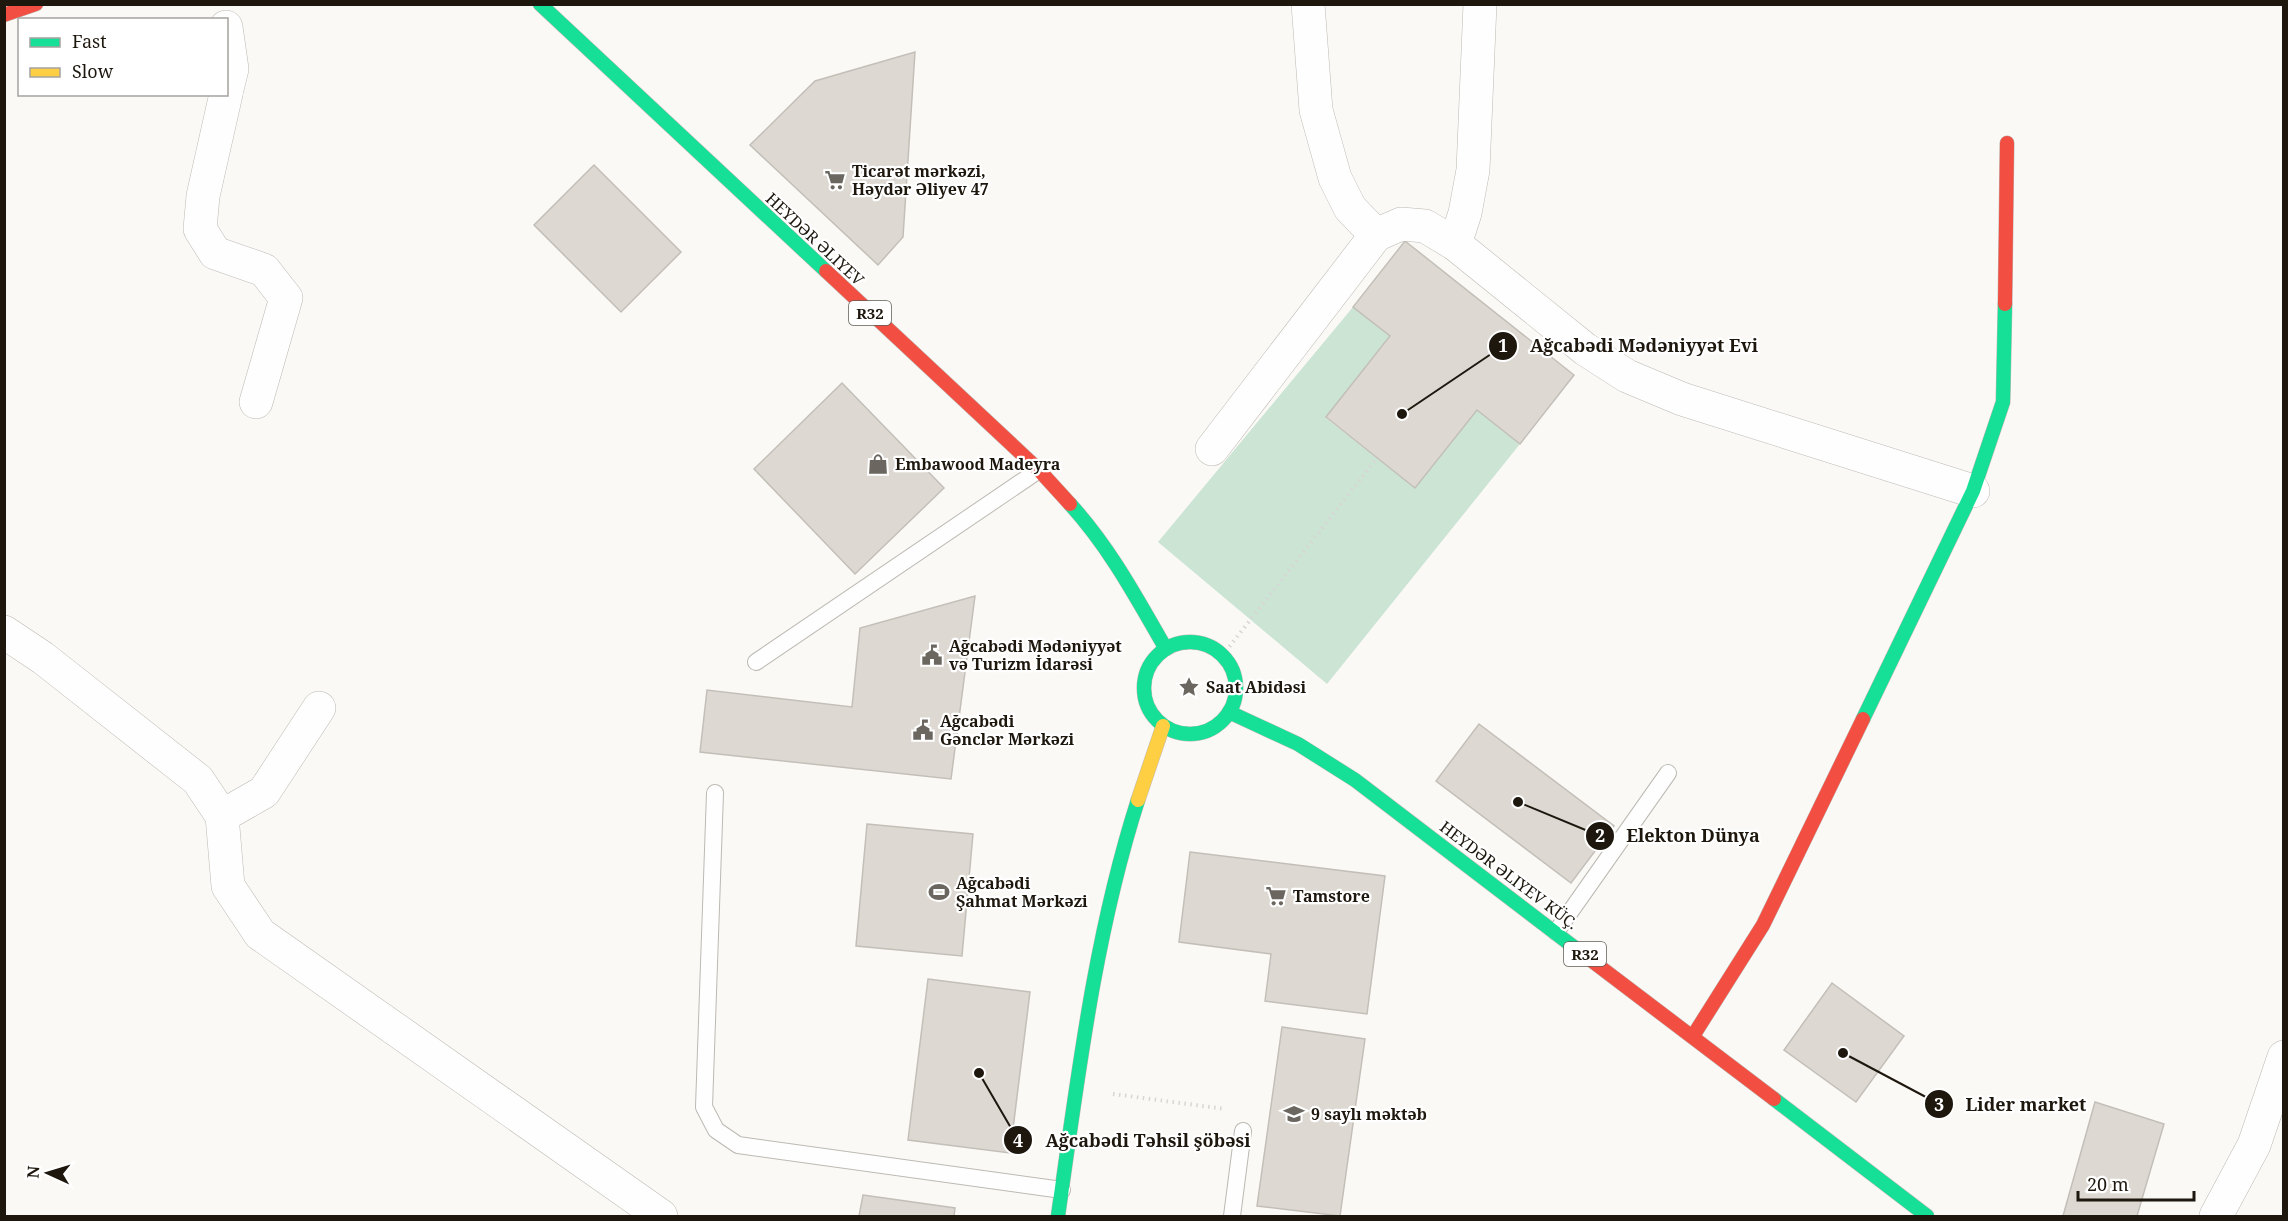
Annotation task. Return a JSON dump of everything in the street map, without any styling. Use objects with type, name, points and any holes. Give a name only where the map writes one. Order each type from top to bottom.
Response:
[{"type":"main road","points":[[4,15],[36,4]]},
{"type":"main road","name":"HEYDƏR ƏLIYEV","points":[[540,4],[1039,470],[1092,528],[1116,561],[1166,649]]},
{"type":"main road","points":[[1693,1036],[1763,925],[1973,491],[2003,402],[2007,143]]},
{"type":"main road","points":[[1196,643],[1210,647],[1222,656],[1231,668],[1236,682],[1235,698],[1229,712],[1220,723],[1207,731],[1192,734],[1177,733],[1163,726],[1152,715],[1146,702],[1144,687],[1147,672],[1155,659],[1166,649],[1181,644],[1196,643]]},
{"type":"main road","name":"HEYDƏR ƏLIYEV KÜÇ.","points":[[1229,712],[1298,744],[1331,763],[1927,1216]]},
{"type":"main road","points":[[1058,1216],[1099,955],[1116,877],[1138,797],[1163,726]]},
{"type":"street","points":[[1308,4],[1316,110],[1335,178],[1350,208],[1376,235]]},
{"type":"street","points":[[1455,244],[1465,213],[1473,170],[1480,4]]},
{"type":"street","points":[[228,41],[232,69],[228,86]]},
{"type":"street","points":[[226,96],[203,196],[201,229],[215,253],[264,270],[286,298],[256,402]]},
{"type":"street","points":[[1212,449],[1376,235],[1401,224],[1425,226],[1455,244],[1585,349],[1626,376],[1682,399],[1973,491]]},
{"type":"street","points":[[4,632],[43,658],[198,780],[222,816],[228,886],[260,934],[661,1216]]},
{"type":"street","points":[[222,816],[264,792],[319,708]]},
{"type":"street","points":[[2216,1216],[2254,1145],[2283,1058]]},
{"type":"lane","points":[[756,662],[1039,470]]},
{"type":"lane","points":[[1556,932],[1668,774]]},
{"type":"lane","points":[[715,793],[704,1107],[716,1131],[738,1145],[1062,1190]]},
{"type":"lane","points":[[1232,1216],[1243,1131]]},
{"type":"path","points":[[1222,656],[1377,458]]},
{"type":"path","points":[[1077,1090],[1236,1110]]},
{"type":"green space","points":[[1353,307],[1390,336],[1326,418],[1415,488],[1477,410],[1520,444],[1327,684],[1158,542]]},
{"type":"building","points":[[915,52],[903,237],[878,265],[750,145],[815,81]]},
{"type":"building","points":[[594,165],[681,252],[621,312],[534,225]]},
{"type":"building","points":[[1405,241],[1574,375],[1520,444],[1477,410],[1415,488],[1326,417],[1390,336],[1353,307]]},
{"type":"building","points":[[842,383],[944,488],[855,574],[754,469]]},
{"type":"building","points":[[975,596],[951,779],[700,752],[707,690],[852,707],[860,628]]},
{"type":"building","points":[[1479,724],[1614,826],[1571,883],[1436,781]]},
{"type":"building","points":[[867,824],[973,834],[962,956],[856,946]]},
{"type":"building","points":[[1190,852],[1385,876],[1367,1014],[1265,1001],[1271,954],[1179,942]]},
{"type":"building","points":[[928,979],[1030,992],[1010,1153],[908,1140]]},
{"type":"building","points":[[1832,983],[1904,1036],[1856,1102],[1784,1050]]},
{"type":"building","points":[[1282,1027],[1365,1039],[1340,1216],[1257,1206]]},
{"type":"building","points":[[2095,1102],[2164,1124],[2137,1216],[2063,1216]]},
{"type":"building","points":[[863,1195],[955,1208],[954,1216],[859,1216]]},
{"type":"traffic: fast","points":[[540,4],[826,271]]},
{"type":"traffic: fast","points":[[1863,719],[1973,491],[2003,402],[2005,304]]},
{"type":"traffic: fast","points":[[1070,504],[1110,556],[1166,649]]},
{"type":"traffic: fast","points":[[1190,642],[1207,646],[1222,656],[1232,671],[1236,688],[1232,705],[1222,720],[1207,730],[1190,734],[1173,730],[1158,720],[1148,705],[1144,688],[1148,671],[1158,656],[1173,646],[1190,642]]},
{"type":"traffic: fast","points":[[1229,712],[1298,744],[1355,780],[1579,951]]},
{"type":"traffic: fast","points":[[1058,1216],[1089,1006],[1110,902],[1138,800]]},
{"type":"traffic: fast","points":[[1774,1099],[1927,1216]]},
{"type":"traffic: slow","points":[[1138,800],[1163,726]]},
{"type":"traffic: jam","points":[[4,15],[36,4]]},
{"type":"traffic: jam","points":[[2005,304],[2007,143]]},
{"type":"traffic: jam","points":[[826,271],[1039,470],[1070,504]]},
{"type":"traffic: jam","points":[[1693,1036],[1763,925],[1863,719]]},
{"type":"traffic: jam","points":[[1579,951],[1774,1099]]},
{"type":"place","name":"Ticarət mərkəzi, Həydər Əliyev 47","points":[[835,180]]},
{"type":"place","name":"Ağcabədi Mədəniyyət Evi","points":[[1402,414]]},
{"type":"place","name":"Embawood Madeyra","points":[[878,464]]},
{"type":"place","name":"Ağcabədi Mədəniyyət və Turizm İdarəsi","points":[[932,655]]},
{"type":"place","name":"Saat Abidəsi","points":[[1189,687]]},
{"type":"place","name":"Ağcabədi Gənclər Mərkəzi","points":[[923,730]]},
{"type":"place","name":"Elekton Dünya","points":[[1518,802]]},
{"type":"place","name":"Ağcabədi Şahmat Mərkəzi","points":[[939,892]]},
{"type":"place","name":"Tamstore","points":[[1276,896]]},
{"type":"place","name":"Lider market","points":[[1843,1053]]},
{"type":"place","name":"Ağcabədi Təhsil şöbəsi","points":[[979,1073]]},
{"type":"place","name":"9 saylı məktəb","points":[[1294,1114]]}]
